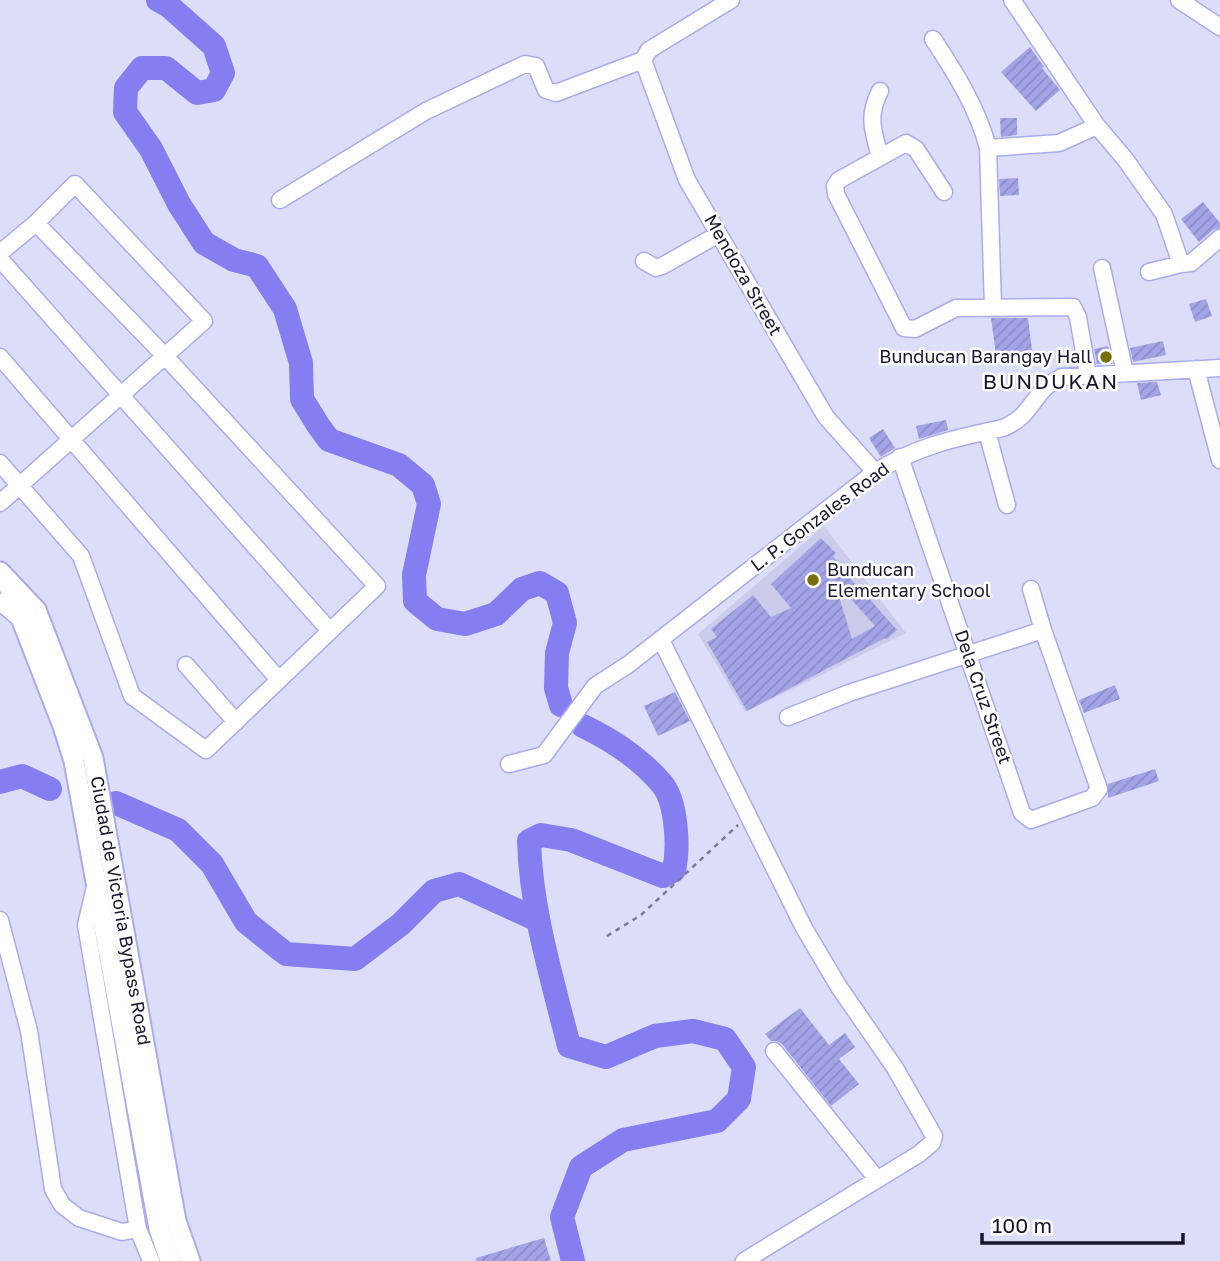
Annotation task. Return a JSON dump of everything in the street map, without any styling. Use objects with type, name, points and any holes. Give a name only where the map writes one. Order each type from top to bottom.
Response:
[{"type":"main road","name":"Ciudad de Victoria Bypass Road","points":[[3,575],[63,726],[84,759]]},
{"type":"main road","name":"Ciudad de Victoria Bypass Road","points":[[3,575],[36,610],[84,759],[176,1221],[190,1261]]},
{"type":"main road","name":"Ciudad de Victoria Bypass Road","points":[[97,834],[95,887],[159,1229],[170,1261]]},
{"type":"street","points":[[280,201],[426,111],[525,64],[536,66],[544,87],[552,93],[643,60],[649,50],[732,0]]},
{"type":"street","points":[[1012,0],[1097,126],[1125,159],[1164,215],[1181,264]]},
{"type":"street","points":[[1179,0],[1220,27]]},
{"type":"street","points":[[933,38],[982,125],[988,148],[993,307]]},
{"type":"street","name":"Mendoza Street","points":[[643,60],[687,180],[826,417],[875,472]]},
{"type":"street","points":[[880,91],[872,106],[872,125],[880,157]]},
{"type":"street","points":[[988,148],[1059,143],[1097,126]]},
{"type":"street","points":[[944,192],[914,146],[906,144],[839,180],[834,190],[904,328],[915,329],[956,308],[1073,307],[1088,375]]},
{"type":"street","points":[[0,253],[36,223],[75,184],[204,321],[0,503]]},
{"type":"street","points":[[0,463],[81,556],[132,696],[206,750],[377,586],[164,355],[36,223]]},
{"type":"street","points":[[644,261],[656,268],[662,267],[719,234]]},
{"type":"street","points":[[1149,272],[1191,263],[1220,238]]},
{"type":"street","points":[[0,259],[331,631]]},
{"type":"street","points":[[1102,268],[1125,373]]},
{"type":"street","points":[[0,357],[279,680]]},
{"type":"street","name":"L. P. Gonzales Road","points":[[509,764],[544,755],[595,686],[661,640],[875,472],[900,457],[923,447],[1016,423],[1025,416],[1045,387],[1062,377],[1180,368],[1220,368]]},
{"type":"street","points":[[1196,369],[1220,460]]},
{"type":"street","points":[[987,432],[1007,505]]},
{"type":"street","name":"Dela Cruz Street","points":[[900,457],[1024,817],[1035,819],[1092,798],[1099,789],[1043,630]]},
{"type":"street","points":[[788,716],[849,693],[1043,630],[1031,589]]},
{"type":"street","points":[[0,601],[20,619]]},
{"type":"street","points":[[661,640],[804,928],[839,987],[895,1068],[934,1136],[932,1143],[919,1154],[744,1261]]},
{"type":"street","points":[[186,665],[236,722]]},
{"type":"street","name":"Ciudad de Victoria Bypass Road","points":[[95,887],[86,925],[138,1230],[151,1261]]},
{"type":"street","points":[[0,920],[29,1031],[53,1188],[62,1205],[79,1218],[122,1232],[138,1230]]},
{"type":"street","points":[[774,1051],[877,1179]]},
{"type":"path","points":[[607,936],[641,915],[748,816]]},
{"type":"shaded area","name":"Bunducan Elementary School","points":[[824,526],[906,633],[745,712],[698,634]]},
{"type":"building","points":[[1030,47],[1044,67],[1042,68],[1060,90],[1036,111],[1001,72]]},
{"type":"building","points":[[1000,118],[1017,118],[1017,135],[1001,137]]},
{"type":"building","points":[[1018,178],[1019,195],[1000,196],[999,179]]},
{"type":"building","points":[[1203,202],[1220,223],[1220,228],[1213,230],[1199,242],[1181,219]]},
{"type":"building","points":[[1206,299],[1212,316],[1195,322],[1189,304]]},
{"type":"building","points":[[991,318],[1028,318],[1032,350],[996,355]]},
{"type":"building","points":[[1163,341],[1166,355],[1133,362],[1130,348]]},
{"type":"building","points":[[1108,346],[1112,364],[1097,364],[1094,349]]},
{"type":"building","points":[[1157,382],[1161,395],[1141,400],[1137,383]]},
{"type":"building","points":[[946,420],[948,430],[919,439],[916,426]]},
{"type":"building","points":[[883,429],[895,448],[881,457],[869,438]]},
{"type":"building","name":"Bunducan Elementary School","points":[[821,538],[836,553],[833,556],[865,597],[867,596],[897,630],[887,639],[747,711],[707,642],[717,637],[711,629],[753,595],[771,617],[791,608],[771,584]],"holes":[[[834,580],[875,626],[852,639]]]},
{"type":"building","points":[[1115,685],[1120,699],[1084,713],[1079,700]]},
{"type":"building","points":[[675,692],[690,721],[658,736],[644,706]]},
{"type":"building","points":[[1155,769],[1159,781],[1108,798],[1108,784]]},
{"type":"building","points":[[800,1008],[829,1045],[845,1033],[855,1047],[839,1059],[859,1084],[831,1106],[782,1044],[771,1041],[765,1034]]},
{"type":"building","points":[[544,1238],[551,1261],[476,1261],[476,1258]]},
{"type":"waterway","points":[[158,0],[169,6],[214,46],[223,73],[214,90],[197,93],[166,68],[142,68],[126,88],[125,112],[151,149],[179,204],[204,243],[234,260],[257,266],[285,309],[301,363],[302,399],[329,440],[399,465],[423,485],[429,504],[414,575],[415,601],[437,619],[465,624],[496,614],[522,589],[540,583],[557,593],[565,623],[557,653],[556,688],[561,705]]},
{"type":"waterway","points":[[573,1261],[562,1217],[581,1167],[623,1140],[717,1121],[739,1099],[744,1067],[725,1039],[693,1031],[655,1036],[606,1057],[569,1046],[538,919],[529,841],[541,835],[571,840],[663,876],[674,870],[676,850],[674,813],[662,784],[626,751],[583,726]]},
{"type":"waterway","points":[[0,782],[22,776],[50,789]]},
{"type":"waterway","points":[[116,803],[178,830],[212,864],[246,922],[286,954],[355,959],[401,924],[434,891],[459,884],[538,920]]},
{"type":"place","name":"Bunducan Barangay Hall","points":[[1106,357]]},
{"type":"place","name":"Bunducan Elementary School","points":[[813,580]]},
{"type":"district","name":"BUNDUKAN","points":[[1051,382]]}]
